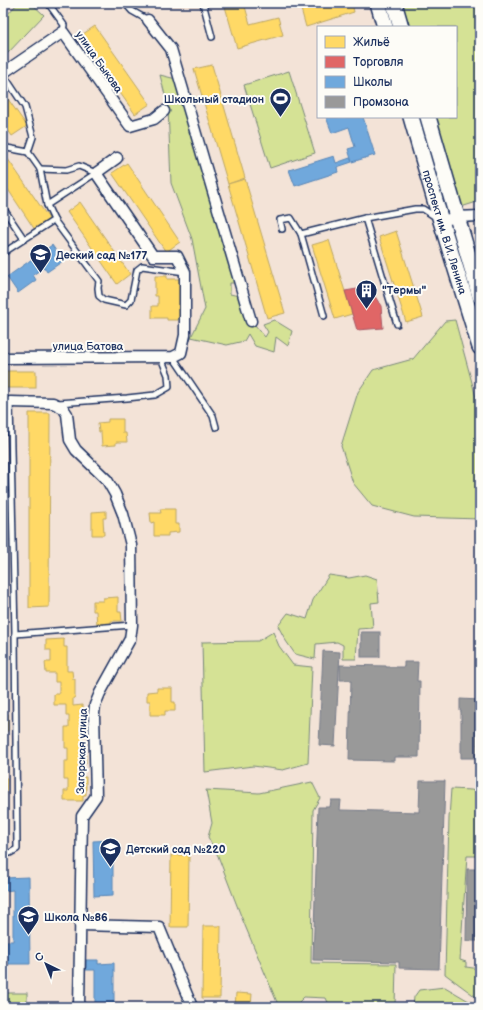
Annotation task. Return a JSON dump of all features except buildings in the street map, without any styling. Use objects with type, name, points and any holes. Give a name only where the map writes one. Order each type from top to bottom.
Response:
[{"type":"main road","points":[[378,3],[385,26]]},
{"type":"main road","points":[[394,3],[401,26]]},
{"type":"main road","name":"проспект им. В.И. Ленина","points":[[411,118],[480,348]]},
{"type":"main road","name":"проспект им. В.И. Ленина","points":[[428,118],[480,296]]},
{"type":"street","points":[[148,20],[170,49],[252,321]]},
{"type":"street","name":"улица Быкова","points":[[3,73],[63,32],[130,126],[154,119],[164,110]]},
{"type":"street","points":[[117,158],[96,173],[154,256],[177,256],[185,272],[185,335],[181,353],[173,358]]},
{"type":"street","points":[[441,221],[458,217],[480,216]]},
{"type":"street","name":"улица Батова","points":[[3,358],[173,358]]},
{"type":"street","points":[[6,402],[53,404]]},
{"type":"street","name":"Загорская улица","points":[[53,404],[63,408],[67,414],[70,440],[76,450],[106,480],[115,494],[123,514],[131,545],[132,625],[130,639],[100,693],[95,705],[96,796],[82,816],[78,1007]]},
{"type":"street","points":[[80,925],[159,927],[192,1007]]},
{"type":"lane","points":[[48,3],[64,25],[63,32]]},
{"type":"lane","points":[[125,3],[132,11],[148,20]]},
{"type":"lane","points":[[203,3],[212,37]]},
{"type":"lane","points":[[3,73],[25,107],[33,137],[28,152]]},
{"type":"lane","points":[[3,143],[7,148],[28,152],[40,169],[47,205],[54,220],[99,281],[99,296],[104,300],[126,305],[131,300],[137,270],[142,266],[185,272]]},
{"type":"lane","points":[[40,169],[66,170],[79,166],[96,173]]},
{"type":"lane","points":[[47,205],[96,173]]},
{"type":"lane","points":[[3,208],[24,239]]},
{"type":"lane","points":[[301,234],[365,218],[415,209],[424,209],[441,221]]},
{"type":"lane","points":[[282,228],[280,220],[291,218],[301,234],[324,316]]},
{"type":"lane","points":[[365,218],[397,324]]},
{"type":"lane","points":[[3,253],[54,220]]},
{"type":"lane","points":[[53,404],[155,395],[169,387],[168,375],[161,358]]},
{"type":"lane","points":[[173,358],[213,416],[216,427]]},
{"type":"lane","points":[[3,854],[10,853],[17,849],[15,634],[6,402]]},
{"type":"lane","points":[[15,634],[132,625]]},
{"type":"green space","points":[[18,3],[31,3],[44,15],[7,54],[3,50],[3,19]]},
{"type":"green space","points":[[402,3],[480,3],[480,201],[461,207],[435,118],[457,118],[457,26],[409,26]]},
{"type":"green space","name":"Школьный стадион","points":[[289,71],[315,153],[270,168],[244,85]]},
{"type":"green space","points":[[160,75],[176,79],[237,283],[230,283],[230,294],[239,296],[249,324],[255,325],[265,337],[268,332],[263,324],[274,320],[292,331],[288,346],[276,337],[274,352],[255,346],[248,334],[244,341],[227,345],[191,337],[205,309],[192,239],[171,183],[168,107]]},
{"type":"green space","points":[[455,320],[480,412],[480,519],[414,517],[372,506],[353,483],[341,446],[358,392],[373,370],[413,359],[445,321]]},
{"type":"green space","points":[[329,575],[349,578],[365,575],[377,579],[379,602],[371,603],[373,628],[358,629],[356,659],[343,659],[343,645],[337,642],[316,644],[315,659],[295,654],[278,626],[288,613],[307,619],[313,600]]},
{"type":"green space","points":[[273,632],[279,646],[293,665],[312,667],[308,763],[283,770],[253,766],[205,772],[202,642],[258,641]]},
{"type":"green space","points":[[312,782],[320,798],[313,810],[311,963],[396,964],[395,1007],[330,1007],[326,998],[304,997],[294,1007],[279,1007],[218,856],[208,837],[212,823],[206,790],[259,793]]},
{"type":"green space","points":[[451,789],[480,792],[480,856],[467,856],[460,960],[466,962],[466,967],[480,969],[480,1000],[445,974]]},
{"type":"green space","points":[[445,987],[479,1007],[413,1007],[414,997],[419,990]]},
{"type":"green space","points":[[3,993],[27,993],[27,1007],[3,1007]]},
{"type":"place","name":"Школьный стадион","points":[[280,118]]},
{"type":"place","name":"Деский сад №177","points":[[41,274]]},
{"type":"place","name":"\"Термы\"","points":[[366,310]]},
{"type":"place","name":"Детский сад №220","points":[[111,868]]},
{"type":"place","name":"Школа №86","points":[[28,936]]}]
